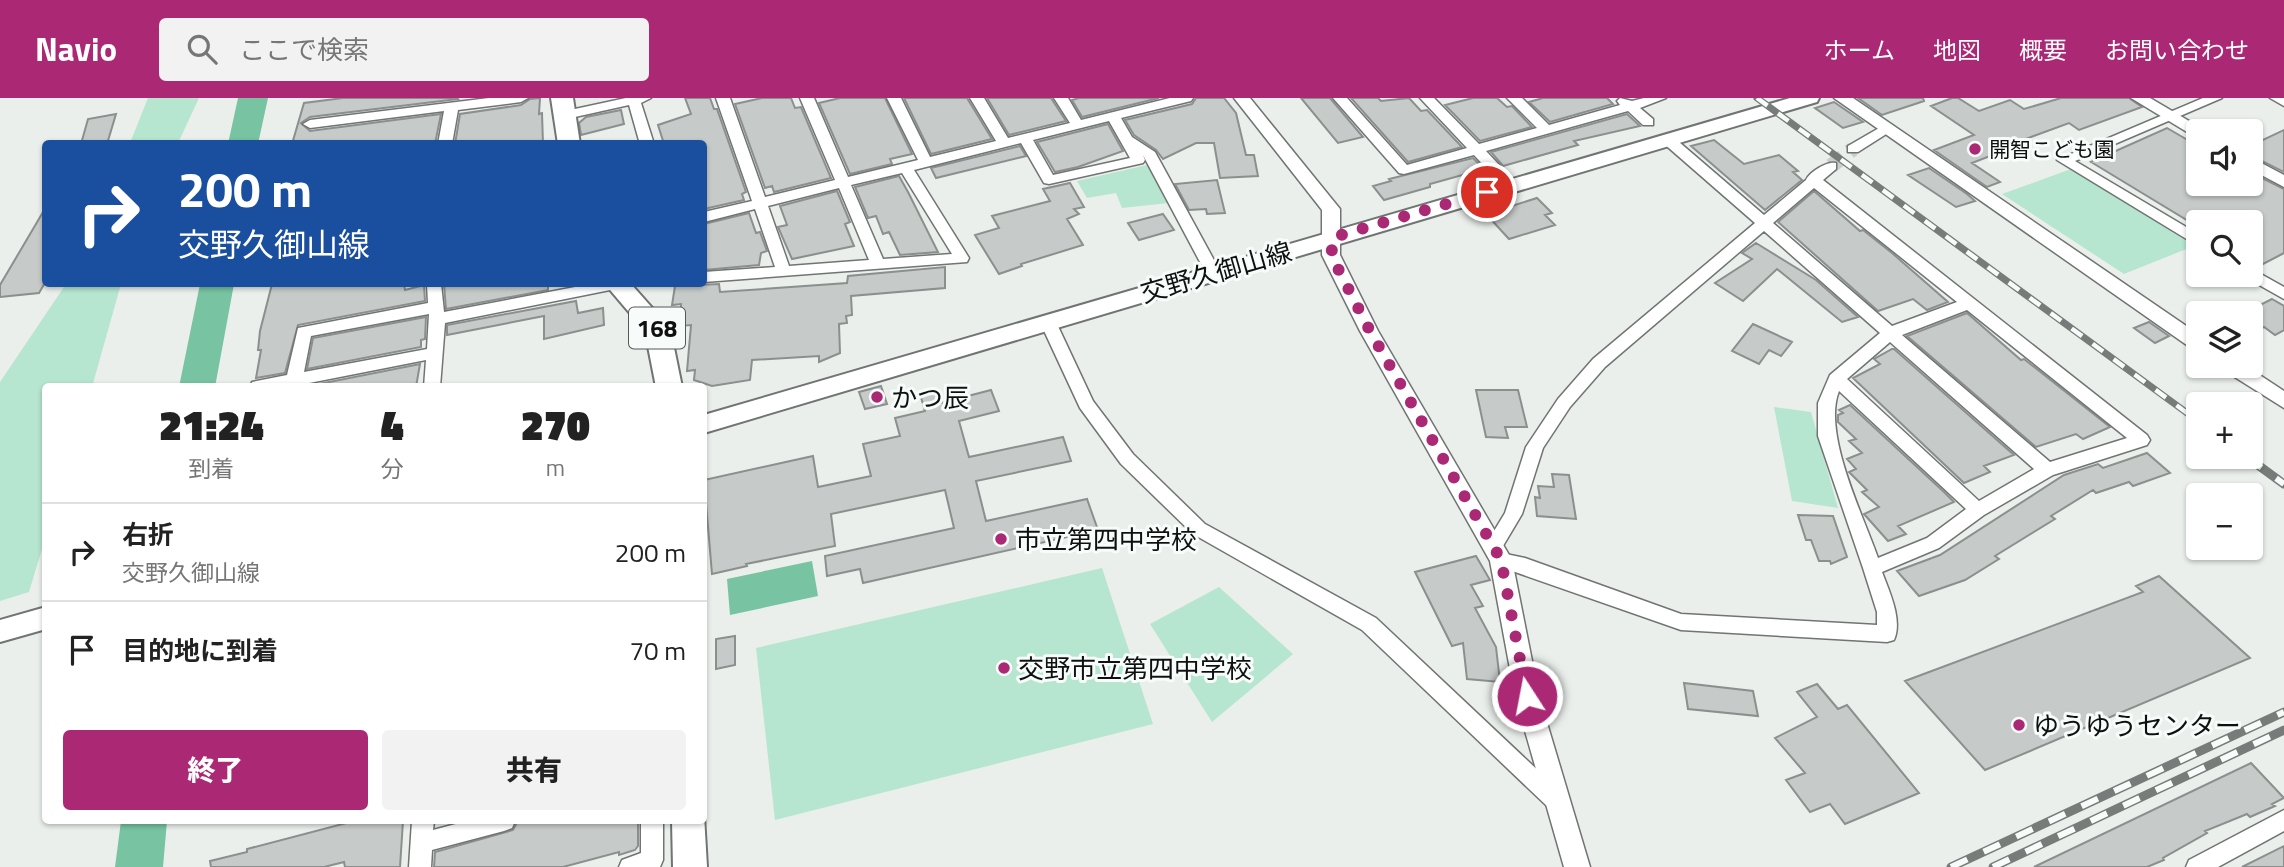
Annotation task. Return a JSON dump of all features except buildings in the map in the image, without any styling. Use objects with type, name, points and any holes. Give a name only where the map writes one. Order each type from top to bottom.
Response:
[{"type":"highway","points":[[564,106],[568,140]]},
{"type":"highway","name":"168","points":[[619,287],[657,328],[668,383]]},
{"type":"highway","points":[[689,824],[690,867]]},
{"type":"main road","name":"交野久御山線","points":[[707,423],[1810,98]]},
{"type":"main road","points":[[0,631],[42,619]]},
{"type":"street","points":[[310,124],[522,98]]},
{"type":"street","points":[[723,98],[784,272]]},
{"type":"street","points":[[807,98],[878,264]]},
{"type":"street","points":[[894,98],[926,162]]},
{"type":"street","points":[[977,98],[1004,143]]},
{"type":"street","points":[[1061,98],[1078,125]]},
{"type":"street","points":[[707,216],[1186,98]]},
{"type":"street","points":[[1242,98],[1331,209],[1334,237],[1331,255],[1370,331],[1497,553],[1527,696],[1555,800],[1577,867]]},
{"type":"street","points":[[1340,98],[1404,170],[1547,130],[1625,102],[1659,98]]},
{"type":"street","points":[[1427,98],[1495,169]]},
{"type":"street","points":[[1514,98],[1547,130]]},
{"type":"street","points":[[1842,98],[2186,335]]},
{"type":"street","points":[[2139,98],[2186,125]]},
{"type":"street","points":[[2186,234],[2064,160],[2215,98]]},
{"type":"street","points":[[2277,98],[2284,102]]},
{"type":"street","points":[[564,106],[637,99],[646,140]]},
{"type":"street","points":[[1625,102],[1648,122]]},
{"type":"street","points":[[445,140],[447,124],[457,104]]},
{"type":"street","points":[[1025,138],[1049,180],[1138,160],[1113,116]]},
{"type":"street","points":[[1853,149],[1885,128]]},
{"type":"street","points":[[1667,139],[2047,470]]},
{"type":"street","points":[[1127,140],[1148,152],[1213,273]]},
{"type":"street","points":[[1497,553],[1535,447],[1564,403],[1599,363],[1812,179],[1831,166]]},
{"type":"street","points":[[707,278],[962,258],[905,167]]},
{"type":"street","points":[[2263,170],[2284,182]]},
{"type":"street","points":[[1812,179],[2141,440],[2047,470],[1978,510],[1933,543],[1872,568]]},
{"type":"street","points":[[2263,281],[2284,294]]},
{"type":"street","points":[[432,383],[436,313],[434,287]]},
{"type":"street","points":[[294,380],[304,331],[597,287]]},
{"type":"street","points":[[1497,553],[1525,566],[1681,622],[1887,634],[1886,612],[1826,436],[1826,404],[1836,379],[1890,333],[1968,304]]},
{"type":"street","points":[[1048,322],[1086,404],[1127,459],[1199,528],[1369,624],[1555,800]]},
{"type":"street","points":[[279,383],[435,354]]},
{"type":"street","points":[[2250,378],[2284,401]]},
{"type":"street","points":[[1836,379],[1978,510]]},
{"type":"street","points":[[2197,867],[2284,820]]},
{"type":"street","points":[[421,867],[423,824]]},
{"type":"street","points":[[421,843],[493,824]]},
{"type":"street","points":[[630,867],[652,860],[652,824]]},
{"type":"shaded area","points":[[148,98],[199,98],[179,140],[131,140]]},
{"type":"shaded area","points":[[1147,165],[1169,203],[1122,208],[1116,193],[1087,198],[1077,181]]},
{"type":"shaded area","points":[[2071,169],[2186,241],[2186,249],[2124,274],[2002,194]]},
{"type":"shaded area","points":[[64,287],[120,287],[93,383],[42,383],[42,549],[29,592],[0,601],[0,382]]},
{"type":"shaded area","points":[[1774,407],[1811,412],[1838,508],[1792,501]]},
{"type":"shaded area","points":[[812,561],[818,596],[730,615],[727,579]]},
{"type":"shaded area","points":[[1102,568],[1153,724],[775,820],[756,648]]},
{"type":"shaded area","points":[[1219,587],[1293,654],[1212,722],[1150,624]]},
{"type":"waterway","points":[[244,140],[253,98]]},
{"type":"waterway","points":[[198,383],[216,287]]},
{"type":"waterway","points":[[139,867],[144,824]]},
{"type":"tunnel","points":[[1831,166],[1853,149]]},
{"type":"railway","points":[[1757,98],[2186,412]]},
{"type":"railway","points":[[2263,469],[2284,484]]},
{"type":"railway","points":[[1951,867],[2284,712]]},
{"type":"railway","points":[[1993,867],[2284,730]]},
{"type":"place","name":"開智こども園","points":[[1975,149]]},
{"type":"place","name":"かつ辰","points":[[877,397]]},
{"type":"place","name":"市立第四中学校","points":[[1001,539]]},
{"type":"place","name":"交野市立第四中学校","points":[[1004,668]]},
{"type":"place","name":"ゆうゆうセンター","points":[[2019,725]]},
{"type":"route","points":[[1487,192],[1334,237],[1331,255],[1370,331],[1501,560],[1527,696]]}]
